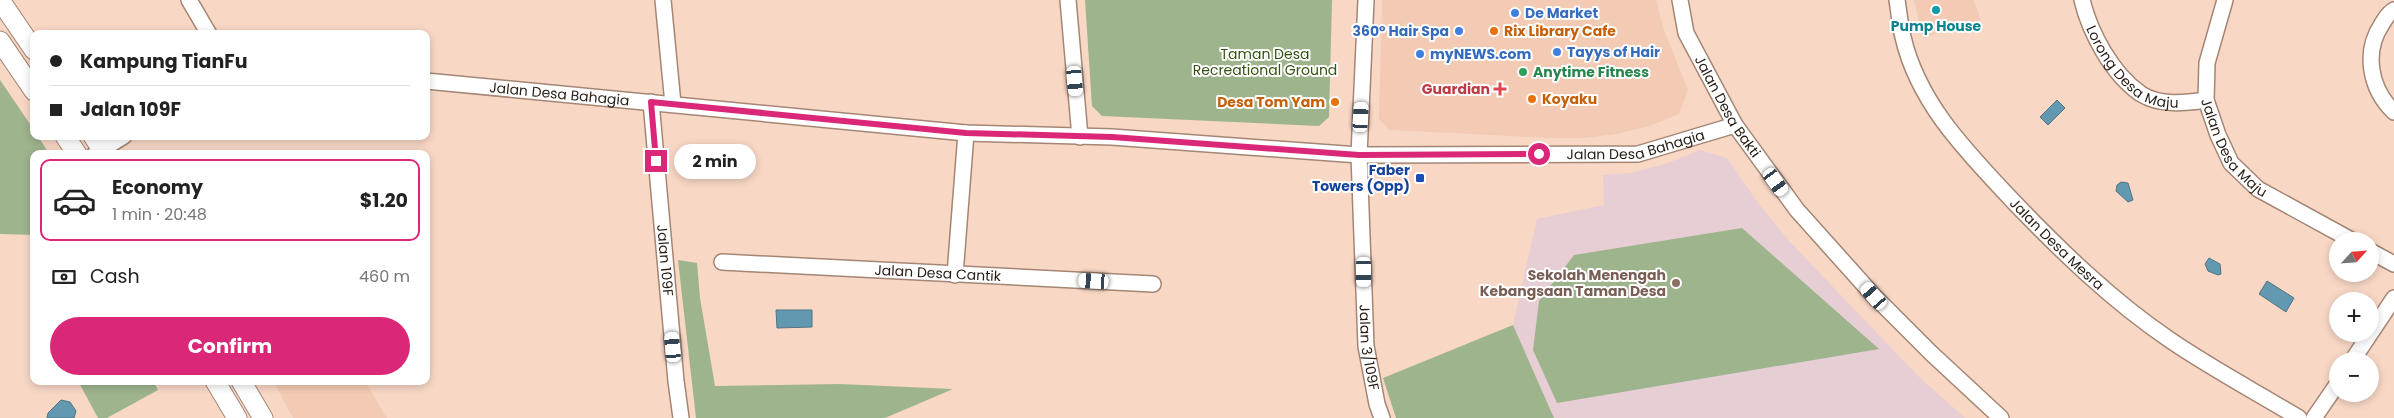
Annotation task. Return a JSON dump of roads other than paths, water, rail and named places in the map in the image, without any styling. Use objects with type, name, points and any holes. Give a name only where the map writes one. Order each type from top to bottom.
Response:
[{"type":"main road","points":[[0,0],[30,44]]},
{"type":"main road","points":[[0,42],[30,85]]},
{"type":"main road","points":[[217,385],[237,418]]},
{"type":"main road","points":[[243,385],[263,418]]},
{"type":"street","points":[[189,0],[207,30]]},
{"type":"street","points":[[663,0],[673,104]]},
{"type":"street","points":[[1068,0],[1080,137]]},
{"type":"street","name":"Jalan 3/109F","points":[[1366,0],[1359,155],[1366,346],[1377,404],[1382,418]]},
{"type":"street","name":"Jalan Desa Bakti","points":[[1680,0],[1686,33],[1735,125],[1796,210],[1874,296],[2001,418]]},
{"type":"street","name":"Jalan Desa Mesra","points":[[1897,0],[1903,39],[1921,85],[1944,124],[1976,162],[2057,247],[2108,293],[2170,340],[2299,418]]},
{"type":"street","name":"Lorong Desa Maju","points":[[2082,0],[2085,14],[2108,58],[2126,80],[2142,94],[2161,101],[2183,104],[2206,100]]},
{"type":"street","name":"Jalan Desa Maju","points":[[2225,0],[2207,63],[2206,100],[2218,135],[2231,163],[2258,189],[2337,232]]},
{"type":"street","points":[[2394,10],[2390,12],[2375,34],[2370,61],[2374,84],[2387,105],[2394,112]]},
{"type":"street","name":"Jalan Desa Bahagia","points":[[430,82],[966,133],[1112,137],[1359,155],[1638,154],[1735,125]]},
{"type":"street","name":"Jalan 109F","points":[[651,102],[676,381],[682,418]]},
{"type":"street","points":[[955,275],[966,133]]},
{"type":"street","points":[[99,148],[116,140]]},
{"type":"street","points":[[2379,256],[2394,264]]},
{"type":"street","name":"Jalan Desa Cantik","points":[[722,262],[1153,284]]},
{"type":"street","points":[[2358,352],[2394,298]]},
{"type":"street","points":[[2314,418],[2329,396]]},
{"type":"water","points":[[2057,100],[2065,108],[2048,125],[2040,117]]},
{"type":"water","points":[[2121,182],[2128,183],[2133,200],[2128,202],[2116,191],[2117,185]]},
{"type":"water","points":[[2209,258],[2220,264],[2221,274],[2218,275],[2208,271],[2205,264]]},
{"type":"water","points":[[2267,281],[2294,298],[2286,312],[2259,294]]},
{"type":"water","points":[[776,310],[812,310],[812,327],[777,328]]},
{"type":"water","points":[[61,400],[70,402],[76,411],[74,418],[47,418],[48,413]]},
{"type":"place","name":"Pump House","points":[[1936,10]]},
{"type":"place","name":"De Market","points":[[1515,13]]},
{"type":"place","name":"360° Hair Spa","points":[[1459,31]]},
{"type":"place","name":"Rix Library Cafe","points":[[1494,31]]},
{"type":"place","name":"Tayys of Hair","points":[[1557,52]]},
{"type":"place","name":"myNEWS.com","points":[[1420,54]]},
{"type":"place","name":"Anytime Fitness","points":[[1523,72]]},
{"type":"place","name":"Guardian","points":[[1500,89]]},
{"type":"place","name":"Koyaku","points":[[1532,99]]},
{"type":"place","name":"Desa Tom Yam","points":[[1335,102]]},
{"type":"place","name":"Faber Towers (Opp)","points":[[1420,178]]},
{"type":"place","name":"Sekolah Menengah Kebangsaan Taman Desa","points":[[1676,283]]},
{"type":"park label","name":"Taman Desa Recreational Ground","points":[[1265,62]]}]
